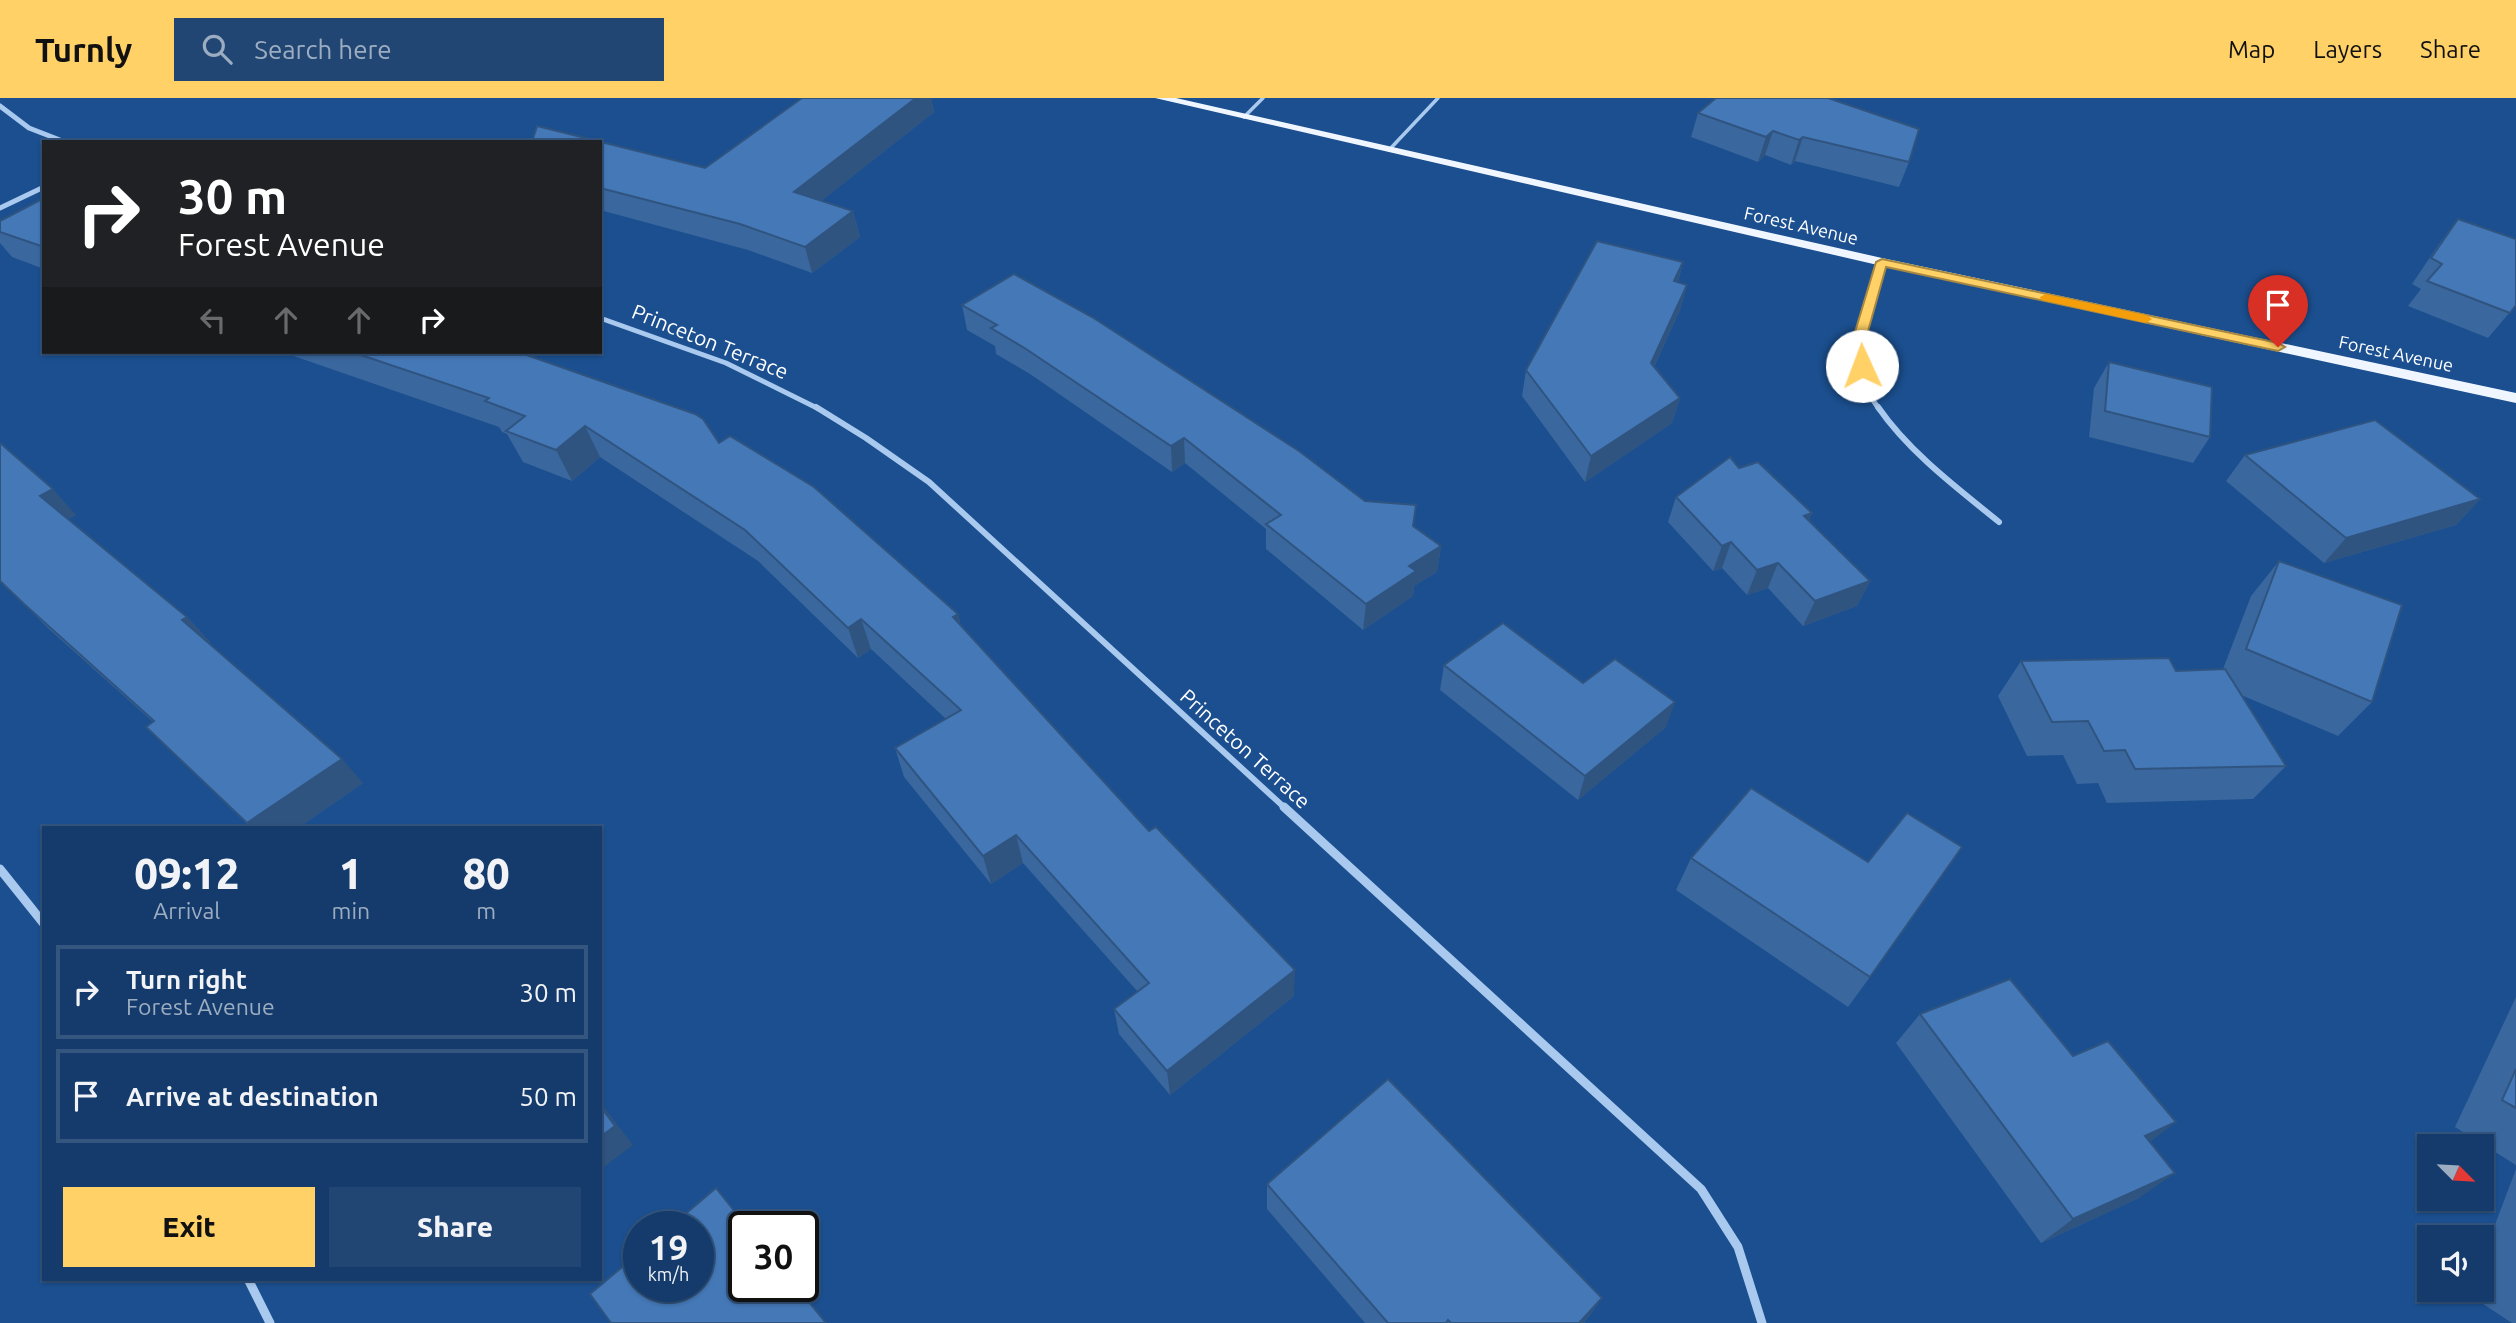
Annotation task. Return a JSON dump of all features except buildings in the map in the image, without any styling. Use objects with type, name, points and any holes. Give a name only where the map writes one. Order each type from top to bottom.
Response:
[{"type":"main road","name":"Forest Avenue","points":[[1161,98],[1882,262],[2516,398]]},
{"type":"street","points":[[0,106],[29,128],[60,140]]},
{"type":"street","points":[[0,208],[42,188]]},
{"type":"street","points":[[1882,262],[1858,342],[1867,390],[1889,425],[1952,484],[1999,522]]},
{"type":"street","name":"Princeton Terrace","points":[[602,319],[664,338],[757,376],[845,424],[929,482],[1701,1189],[1738,1247],[1762,1323]]},
{"type":"street","points":[[0,869],[42,922]]},
{"type":"street","points":[[249,1281],[270,1323]]},
{"type":"lane","points":[[1244,117],[1263,98]]},
{"type":"lane","points":[[1388,150],[1438,98]]},
{"type":"slow traffic","points":[[2046,297],[2146,319]]},
{"type":"route","points":[[1862,366],[1858,342],[1882,262],[2278,347]]}]
